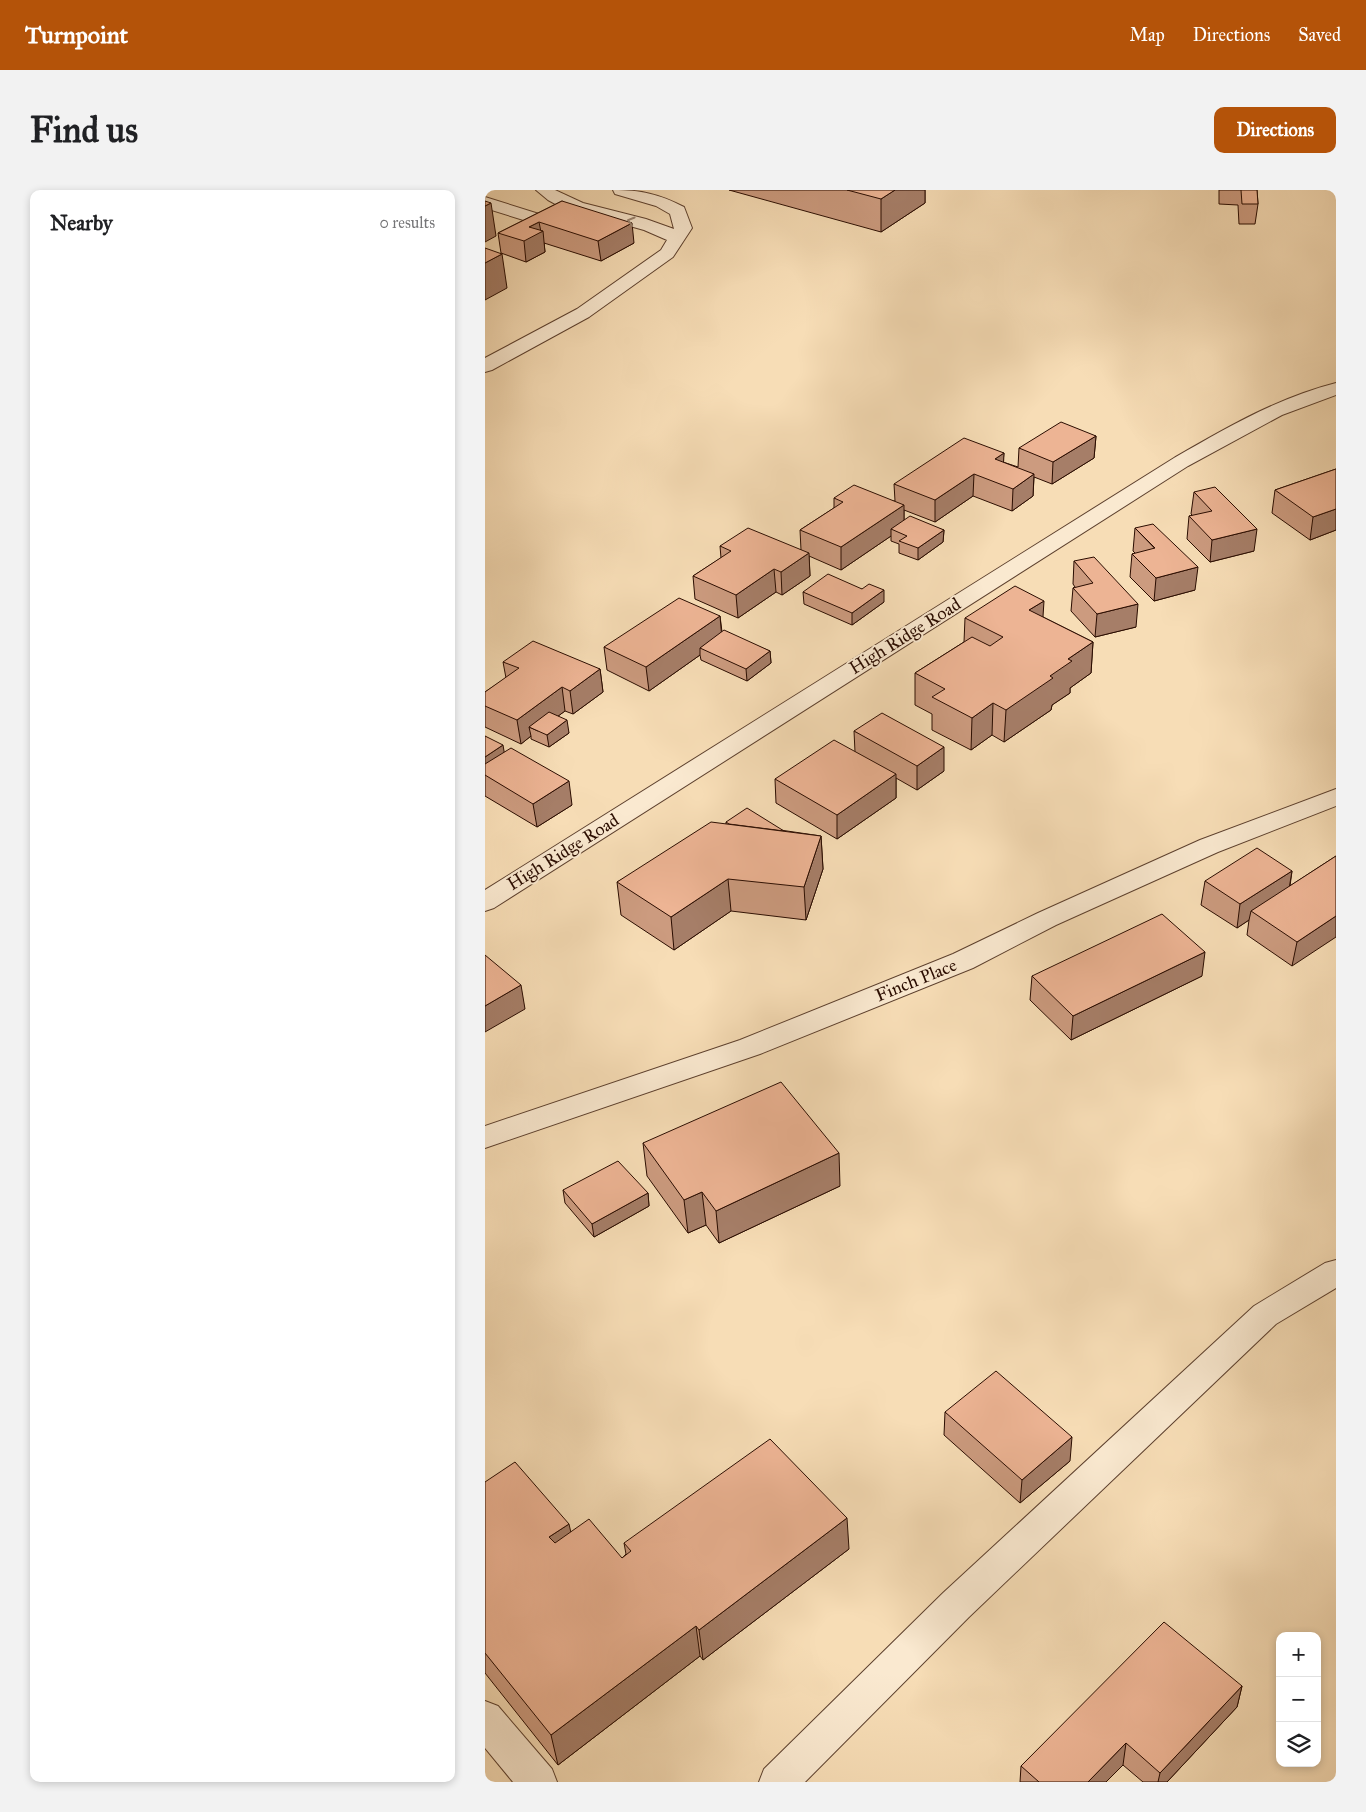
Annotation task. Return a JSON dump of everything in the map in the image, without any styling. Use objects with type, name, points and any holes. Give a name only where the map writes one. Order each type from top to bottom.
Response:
[{"type":"street","points":[[544,190],[565,202],[654,227],[670,234],[675,239]]},
{"type":"street","points":[[485,366],[583,313],[667,253],[683,228],[678,211],[662,202],[621,190]]},
{"type":"street","points":[[485,202],[533,218]]},
{"type":"street","name":"High Ridge Road","points":[[485,902],[1181,462],[1269,413],[1299,400],[1336,389]]},
{"type":"street","name":"Finch Place","points":[[485,1137],[769,1040],[963,961],[1047,919],[1209,846],[1336,797]]},
{"type":"street","points":[[778,1782],[956,1605],[1265,1315],[1336,1272]]},
{"type":"street","points":[[485,1719],[537,1782]]},
{"type":"building","points":[[847,190],[895,190],[881,199]]},
{"type":"building","points":[[1241,190],[1257,190],[1258,204],[1242,204]]},
{"type":"building","points":[[562,201],[632,223],[598,241],[539,222],[529,227],[543,231],[524,241],[498,233]]},
{"type":"building","points":[[485,248],[502,254],[485,263]]},
{"type":"building","points":[[1061,422],[1096,436],[1053,462],[1019,448]]},
{"type":"building","points":[[964,438],[1004,453],[995,459],[1034,474],[1013,489],[974,474],[935,500],[894,484]]},
{"type":"building","points":[[1336,469],[1336,509],[1313,517],[1275,490]]},
{"type":"building","points":[[854,485],[904,505],[841,547],[800,530],[843,502],[834,498]]},
{"type":"building","points":[[1215,487],[1257,529],[1212,540],[1189,516],[1212,511],[1194,492]]},
{"type":"building","points":[[910,516],[944,530],[918,548],[899,541],[907,536],[891,529]]},
{"type":"building","points":[[1153,524],[1198,567],[1156,578],[1132,554],[1155,548],[1135,528]]},
{"type":"building","points":[[748,528],[809,553],[781,572],[774,569],[736,595],[693,576],[731,551],[720,546]]},
{"type":"building","points":[[1094,557],[1138,604],[1097,614],[1073,588],[1093,583],[1074,561]]},
{"type":"building","points":[[828,574],[862,589],[869,584],[884,590],[852,613],[803,592]]},
{"type":"building","points":[[1015,586],[1044,601],[1029,610],[1093,642],[1068,659],[1072,661],[1050,676],[1053,678],[1006,710],[993,703],[972,718],[932,697],[945,689],[915,673],[972,637],[990,646],[1003,637],[965,618]]},
{"type":"building","points":[[679,598],[720,616],[646,667],[604,647]]},
{"type":"building","points":[[724,630],[770,651],[746,669],[700,648]]},
{"type":"building","points":[[533,641],[600,669],[570,691],[562,687],[517,720],[485,706],[485,692],[519,668],[503,662]]},
{"type":"building","points":[[549,712],[567,720],[547,735],[529,727]]},
{"type":"building","points":[[882,713],[944,747],[917,766],[854,731]]},
{"type":"building","points":[[485,736],[503,745],[485,757]]},
{"type":"building","points":[[834,740],[896,774],[837,815],[775,779]]},
{"type":"building","points":[[511,748],[569,781],[533,804],[485,775],[485,764]]},
{"type":"building","points":[[747,808],[784,831],[729,824],[726,822]]},
{"type":"building","points":[[711,822],[821,836],[804,887],[728,879],[671,917],[617,882]]},
{"type":"building","points":[[1257,848],[1292,871],[1240,904],[1205,881]]},
{"type":"building","points":[[1336,856],[1336,916],[1297,942],[1251,911]]},
{"type":"building","points":[[1162,914],[1205,952],[1073,1016],[1032,976]]},
{"type":"building","points":[[485,955],[521,985],[485,1006]]},
{"type":"building","points":[[781,1082],[839,1153],[716,1211],[702,1192],[684,1200],[643,1143]]},
{"type":"building","points":[[618,1161],[648,1193],[592,1224],[563,1190]]},
{"type":"building","points":[[996,1371],[1072,1437],[1022,1480],[945,1412]]},
{"type":"building","points":[[770,1439],[847,1518],[699,1630],[696,1626],[551,1735],[485,1653],[485,1482],[515,1462],[569,1524],[549,1537],[555,1543],[589,1519],[622,1558],[631,1551],[624,1543]]},
{"type":"building","points":[[1164,1622],[1242,1686],[1160,1773],[1126,1743],[1088,1782],[1039,1782],[1021,1766]]}]
